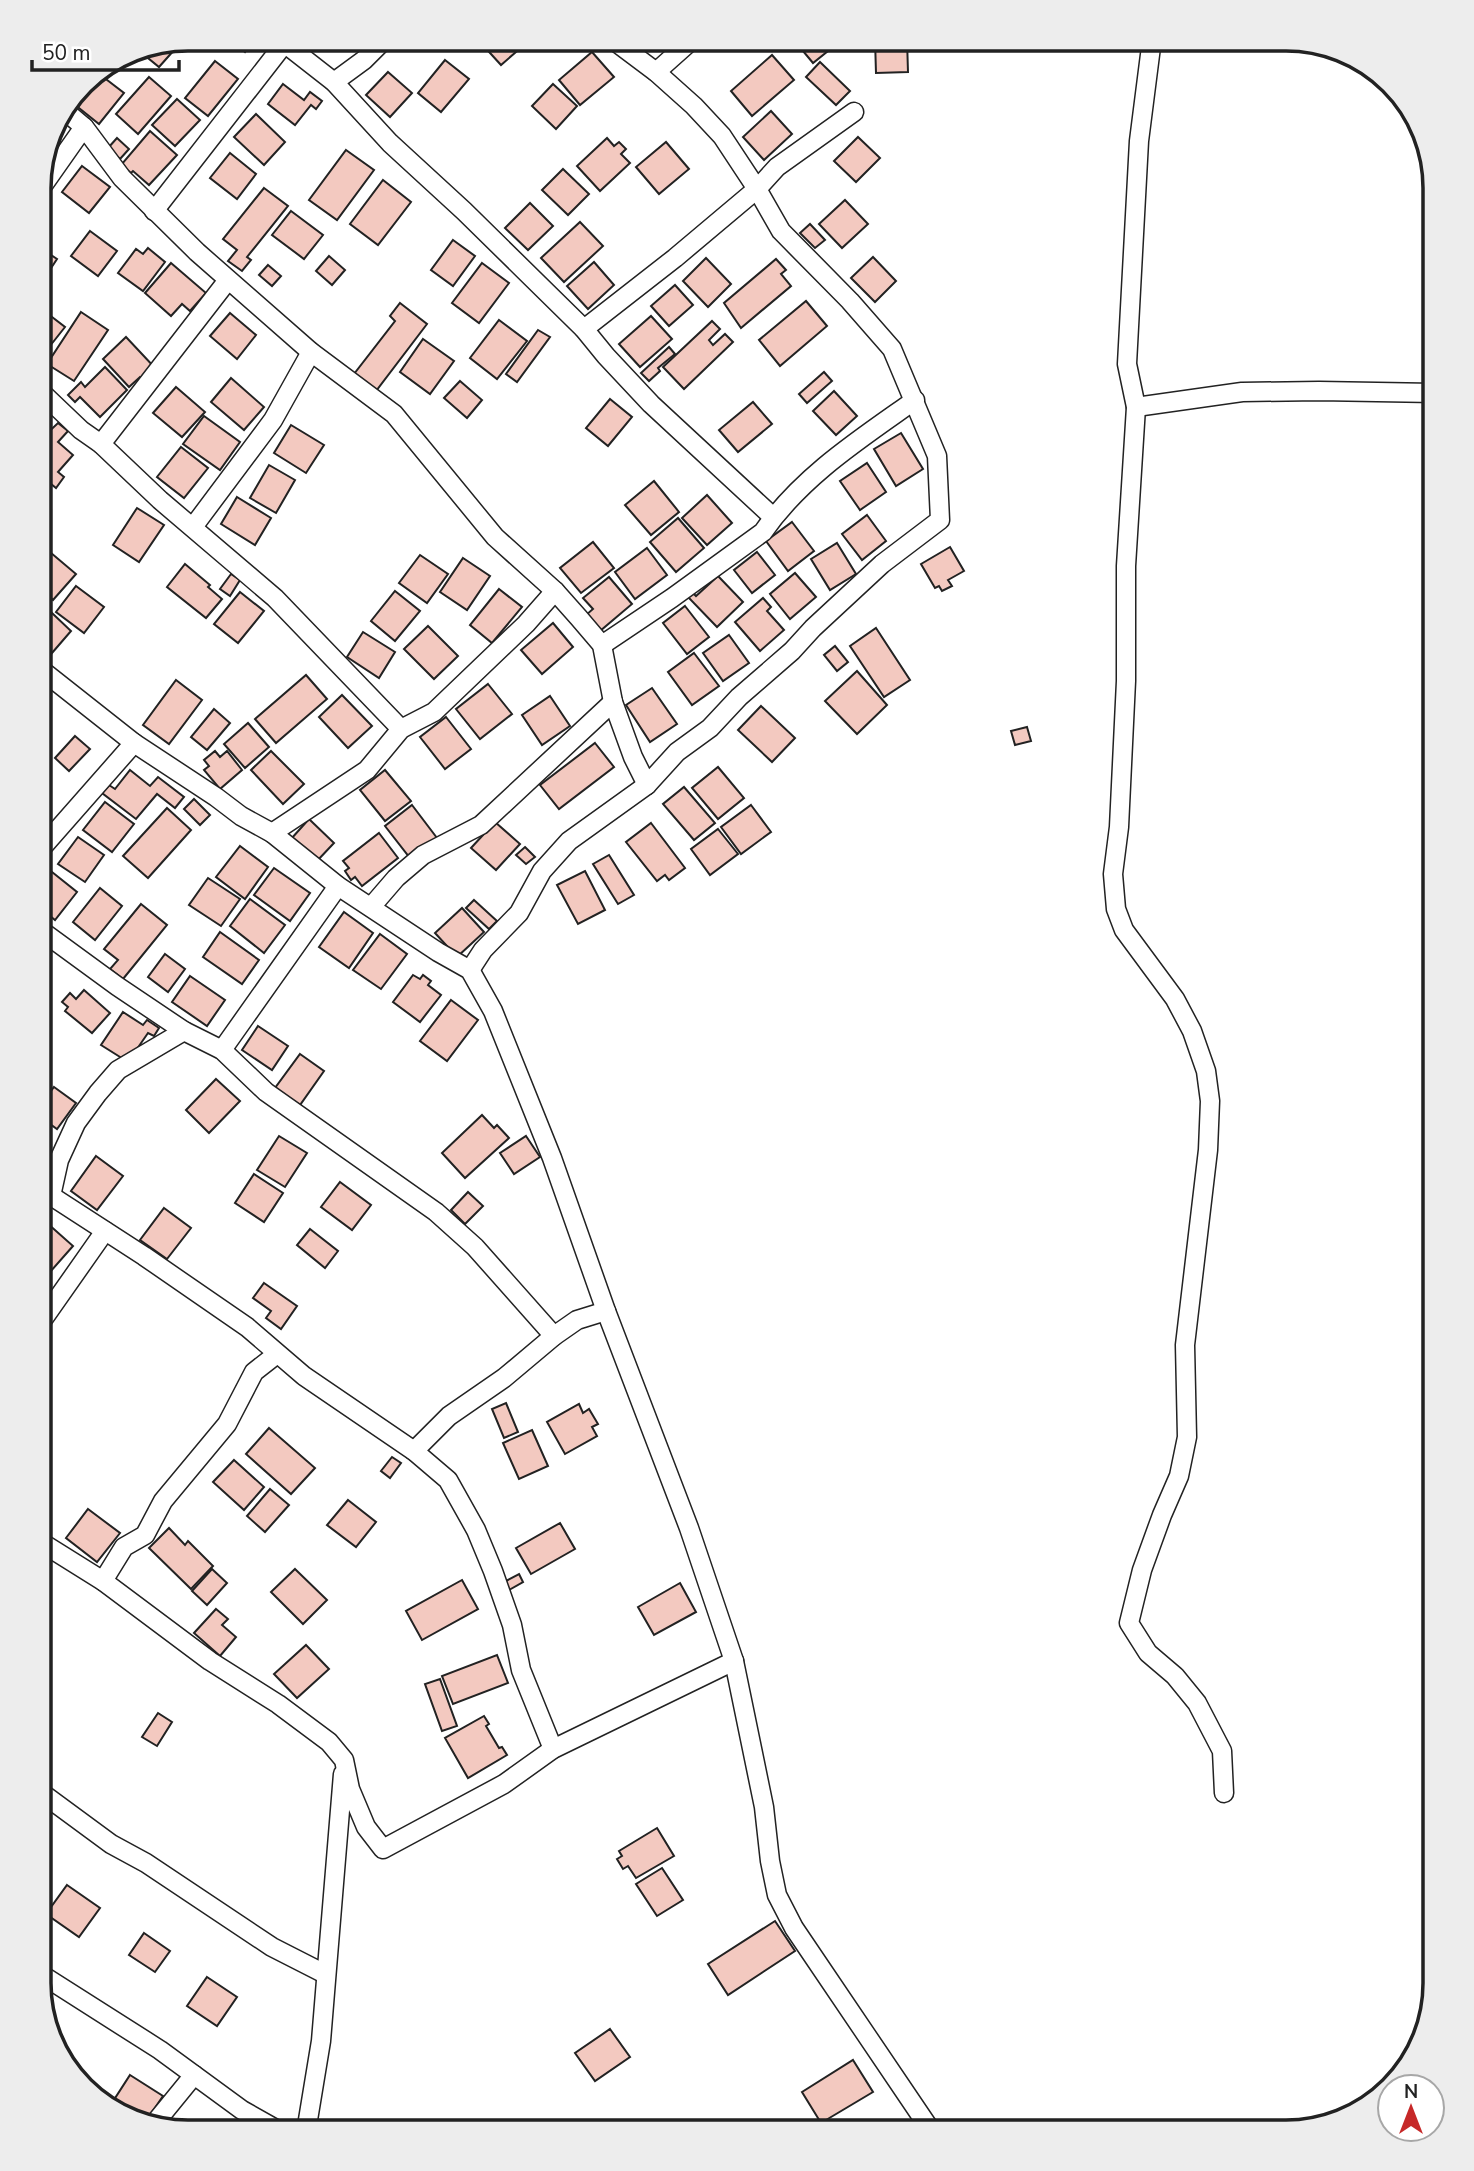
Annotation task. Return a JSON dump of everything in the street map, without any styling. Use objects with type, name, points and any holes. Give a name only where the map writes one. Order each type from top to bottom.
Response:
[{"type":"street","points":[[154,211],[274,51]]},
{"type":"street","points":[[295,51],[334,82],[390,143],[464,211],[584,329],[651,404],[773,517]]},
{"type":"street","points":[[334,82],[373,51]]},
{"type":"street","points":[[470,970],[483,950],[519,913],[542,872],[569,841],[648,785],[677,752],[710,728],[739,697],[792,651],[882,564],[940,520],[937,456],[892,349],[850,301],[781,231],[757,188],[722,136],[694,106],[628,51]]},
{"type":"street","points":[[656,72],[680,51]]},
{"type":"street","points":[[1151,51],[1139,141],[1127,364],[1136,407],[1126,566],[1126,681],[1119,827],[1112,874],[1116,909],[1124,930],[1154,968],[1186,1020],[1206,1071],[1210,1101],[1208,1150],[1185,1345],[1187,1437],[1179,1476],[1142,1570],[1129,1623],[1148,1653],[1175,1676],[1197,1703],[1222,1751],[1224,1793]]},
{"type":"street","points":[[584,329],[675,258],[757,188],[777,167],[854,112]]},
{"type":"street","points":[[71,116],[84,127],[122,178],[228,280],[310,352],[394,414],[495,537],[555,591],[602,645],[613,702],[633,757],[648,785]]},
{"type":"street","points":[[52,173],[84,127]]},
{"type":"street","points":[[101,444],[228,280]]},
{"type":"street","points":[[193,527],[273,420],[310,352]]},
{"type":"street","points":[[1136,407],[1242,393],[1320,390],[1423,393]]},
{"type":"street","points":[[602,645],[763,532],[773,517],[838,454],[915,400]]},
{"type":"street","points":[[51,401],[160,500],[275,598],[401,729]]},
{"type":"street","points":[[272,833],[367,770],[401,729],[435,712],[526,625],[555,591]]},
{"type":"street","points":[[51,677],[134,743],[241,816],[272,833],[338,886],[470,970],[493,1011],[552,1157],[606,1311],[689,1528],[734,1661],[764,1807],[777,1895],[794,1928],[924,2120]]},
{"type":"street","points":[[370,907],[396,878],[424,855],[481,825],[613,702]]},
{"type":"street","points":[[51,837],[134,743]]},
{"type":"street","points":[[222,1050],[338,886]]},
{"type":"street","points":[[51,938],[184,1031],[222,1050],[266,1092],[436,1212],[475,1247],[554,1336]]},
{"type":"street","points":[[51,1179],[76,1123],[118,1070],[184,1031]]},
{"type":"street","points":[[51,1196],[247,1327],[304,1376],[414,1451],[448,1480],[476,1530],[512,1625],[521,1670],[553,1749]]},
{"type":"street","points":[[51,1308],[105,1231]]},
{"type":"street","points":[[414,1451],[449,1416],[504,1378],[554,1336],[578,1320],[606,1311]]},
{"type":"street","points":[[103,1581],[124,1546],[145,1535],[174,1485],[227,1424],[254,1372],[277,1354]]},
{"type":"street","points":[[51,1549],[103,1581],[209,1661],[278,1704],[329,1742],[344,1760],[350,1789],[366,1827],[383,1849],[503,1784],[553,1749],[734,1661]]},
{"type":"street","points":[[308,2120],[321,2041],[344,1760]]},
{"type":"street","points":[[51,1800],[111,1844],[146,1863],[272,1947],[325,1974]]},
{"type":"street","points":[[51,1981],[160,2050],[260,2120]]},
{"type":"street","points":[[159,2118],[194,2075]]},
{"type":"building","points":[[488,51],[517,51],[501,65]]},
{"type":"building","points":[[803,51],[828,51],[813,63]]},
{"type":"building","points":[[875,51],[907,51],[908,72],[876,73]]},
{"type":"building","points":[[172,52],[159,67],[147,57]]},
{"type":"building","points":[[592,52],[614,77],[580,105],[559,80]]},
{"type":"building","points":[[772,55],[794,80],[752,116],[731,91]]},
{"type":"building","points":[[445,60],[469,79],[441,112],[418,93]]},
{"type":"building","points":[[215,61],[238,79],[208,116],[185,98]]},
{"type":"building","points":[[820,62],[850,91],[836,105],[806,77]]},
{"type":"building","points":[[388,72],[412,93],[390,117],[366,95]]},
{"type":"building","points":[[149,77],[171,96],[138,134],[116,114]]},
{"type":"building","points":[[106,79],[124,93],[99,124],[77,107]]},
{"type":"building","points":[[283,84],[304,100],[310,92],[322,101],[316,109],[311,105],[295,125],[268,104]]},
{"type":"building","points":[[553,84],[577,106],[556,129],[532,106]]},
{"type":"building","points":[[177,99],[200,120],[175,146],[152,125]]},
{"type":"building","points":[[771,111],[792,134],[764,160],[743,137]]},
{"type":"building","points":[[256,114],[285,142],[264,165],[234,137]]},
{"type":"building","points":[[150,131],[177,155],[149,185],[121,165]]},
{"type":"building","points":[[858,137],[880,158],[856,182],[834,161]]},
{"type":"building","points":[[117,138],[129,149],[120,159],[108,148]]},
{"type":"building","points":[[607,138],[614,146],[619,142],[626,149],[621,154],[630,163],[600,191],[577,166]]},
{"type":"building","points":[[666,142],[689,169],[659,194],[636,167]]},
{"type":"building","points":[[346,150],[374,170],[337,220],[309,200]]},
{"type":"building","points":[[230,153],[256,174],[237,199],[210,178]]},
{"type":"building","points":[[82,166],[110,187],[89,213],[62,192]]},
{"type":"building","points":[[563,169],[589,194],[568,215],[542,190]]},
{"type":"building","points":[[383,180],[411,202],[378,245],[350,224]]},
{"type":"building","points":[[264,188],[288,206],[247,257],[251,260],[242,271],[228,261],[237,250],[223,239]]},
{"type":"building","points":[[845,200],[868,224],[842,248],[819,224]]},
{"type":"building","points":[[530,203],[553,226],[528,250],[505,228]]},
{"type":"building","points":[[291,211],[323,235],[304,259],[272,235]]},
{"type":"building","points":[[580,222],[603,246],[564,282],[541,258]]},
{"type":"building","points":[[810,224],[825,240],[815,248],[800,233]]},
{"type":"building","points":[[90,231],[117,251],[98,276],[71,256]]},
{"type":"building","points":[[453,240],[475,256],[453,286],[431,270]]},
{"type":"building","points":[[148,248],[165,262],[143,291],[118,273],[136,249],[143,254]]},
{"type":"building","points":[[51,255],[57,259],[51,268]]},
{"type":"building","points":[[329,256],[345,270],[332,285],[316,271]]},
{"type":"building","points":[[873,257],[896,281],[875,302],[851,278]]},
{"type":"building","points":[[706,258],[731,284],[708,307],[683,281]]},
{"type":"building","points":[[776,259],[786,270],[781,274],[791,286],[741,328],[724,303]]},
{"type":"building","points":[[594,262],[614,285],[588,309],[567,286]]},
{"type":"building","points":[[171,263],[206,293],[190,311],[182,304],[171,316],[145,293]]},
{"type":"building","points":[[482,263],[509,283],[479,323],[452,303]]},
{"type":"building","points":[[268,265],[281,276],[272,286],[259,275]]},
{"type":"building","points":[[675,285],[693,305],[669,326],[651,306]]},
{"type":"building","points":[[806,301],[827,326],[780,366],[759,340]]},
{"type":"building","points":[[400,303],[427,324],[376,391],[354,374],[395,321],[390,316]]},
{"type":"building","points":[[81,312],[108,330],[74,381],[51,367],[51,358]]},
{"type":"building","points":[[230,313],[256,335],[237,359],[210,336]]},
{"type":"building","points":[[51,316],[65,327],[51,345]]},
{"type":"building","points":[[651,316],[672,339],[640,367],[619,344]]},
{"type":"building","points":[[499,320],[527,341],[497,379],[470,358]]},
{"type":"building","points":[[712,321],[720,329],[709,340],[713,345],[725,334],[733,342],[684,389],[663,367]]},
{"type":"building","points":[[538,330],[550,337],[517,382],[506,374]]},
{"type":"building","points":[[126,337],[156,369],[144,380],[140,377],[129,387],[103,359]]},
{"type":"building","points":[[423,339],[454,361],[430,394],[400,372]]},
{"type":"building","points":[[669,347],[675,354],[658,368],[660,371],[649,381],[641,373]]},
{"type":"building","points":[[105,367],[127,390],[100,417],[80,397],[75,402],[68,395],[81,382],[85,387]]},
{"type":"building","points":[[824,372],[832,381],[807,403],[799,394]]},
{"type":"building","points":[[231,378],[264,407],[244,430],[211,402]]},
{"type":"building","points":[[460,381],[482,400],[467,418],[444,398]]},
{"type":"building","points":[[176,387],[205,412],[182,437],[153,413]]},
{"type":"building","points":[[834,391],[857,416],[836,435],[813,411]]},
{"type":"building","points":[[610,399],[632,417],[608,446],[586,428]]},
{"type":"building","points":[[753,402],[772,424],[738,452],[719,430]]},
{"type":"building","points":[[204,416],[240,442],[220,470],[183,444]]},
{"type":"building","points":[[58,423],[68,431],[58,442],[73,455],[58,472],[64,477],[56,488],[51,484],[51,430]]},
{"type":"building","points":[[291,425],[324,445],[306,473],[274,453]]},
{"type":"building","points":[[901,433],[923,469],[896,486],[874,449]]},
{"type":"building","points":[[181,447],[208,468],[184,498],[157,477]]},
{"type":"building","points":[[867,463],[886,492],[860,510],[840,481]]},
{"type":"building","points":[[269,465],[295,480],[276,513],[250,498]]},
{"type":"building","points":[[654,481],[679,512],[651,535],[625,505]]},
{"type":"building","points":[[707,495],[732,523],[707,545],[682,518]]},
{"type":"building","points":[[237,497],[271,518],[255,545],[221,524]]},
{"type":"building","points":[[137,508],[164,525],[139,562],[113,545]]},
{"type":"building","points":[[867,515],[886,541],[862,560],[842,534]]},
{"type":"building","points":[[678,518],[704,548],[676,572],[650,542]]},
{"type":"building","points":[[792,522],[814,551],[788,571],[766,541]]},
{"type":"building","points":[[593,542],[614,568],[581,593],[560,568]]},
{"type":"building","points":[[837,543],[856,574],[830,590],[811,559]]},
{"type":"building","points":[[950,547],[964,571],[948,580],[952,586],[942,591],[939,586],[935,588],[921,564]]},
{"type":"building","points":[[647,548],[667,575],[635,599],[615,572]]},
{"type":"building","points":[[757,552],[775,575],[752,593],[734,570]]},
{"type":"building","points":[[51,553],[76,574],[53,600],[51,598]]},
{"type":"building","points":[[420,555],[448,574],[427,603],[399,583]]},
{"type":"building","points":[[463,558],[490,576],[467,610],[440,592]]},
{"type":"building","points":[[185,564],[222,599],[206,618],[167,587]]},
{"type":"building","points":[[795,573],[816,597],[790,619],[770,594]]},
{"type":"building","points":[[231,574],[240,580],[230,596],[220,589]]},
{"type":"building","points":[[718,576],[743,602],[717,627],[688,597],[692,592],[696,596]]},
{"type":"building","points":[[609,577],[632,604],[600,631],[586,615],[593,609],[583,598]]},
{"type":"building","points":[[76,586],[104,607],[84,633],[56,612]]},
{"type":"building","points":[[499,589],[522,607],[492,643],[470,625]]},
{"type":"building","points":[[395,591],[420,611],[395,641],[371,621]]},
{"type":"building","points":[[240,592],[264,611],[238,643],[214,624]]},
{"type":"building","points":[[763,598],[771,607],[767,611],[784,630],[760,651],[735,622]]},
{"type":"building","points":[[685,606],[709,637],[687,654],[663,623]]},
{"type":"building","points":[[51,614],[71,631],[52,653],[51,652]]},
{"type":"building","points":[[553,623],[573,647],[542,674],[521,650]]},
{"type":"building","points":[[428,626],[458,656],[434,679],[404,649]]},
{"type":"building","points":[[876,628],[910,680],[884,697],[850,646]]},
{"type":"building","points":[[363,632],[395,652],[379,678],[347,657]]},
{"type":"building","points":[[729,635],[749,663],[723,681],[703,653]]},
{"type":"building","points":[[835,646],[848,662],[837,671],[824,655]]},
{"type":"building","points":[[694,653],[719,686],[692,705],[668,672]]},
{"type":"building","points":[[857,671],[887,705],[857,734],[825,701]]},
{"type":"building","points":[[306,675],[327,699],[276,743],[255,719]]},
{"type":"building","points":[[176,680],[202,700],[169,744],[143,725]]},
{"type":"building","points":[[488,684],[512,714],[480,739],[456,709]]},
{"type":"building","points":[[652,688],[677,724],[650,742],[626,705]]},
{"type":"building","points":[[342,695],[372,726],[348,748],[319,717]]},
{"type":"building","points":[[550,696],[570,726],[542,745],[522,715]]},
{"type":"building","points":[[761,706],[795,738],[772,762],[738,730]]},
{"type":"building","points":[[214,709],[230,723],[207,750],[191,737]]},
{"type":"building","points":[[446,717],[471,749],[445,769],[420,737]]},
{"type":"building","points":[[248,723],[269,747],[245,768],[224,744]]},
{"type":"building","points":[[1027,727],[1031,741],[1015,745],[1011,731]]},
{"type":"building","points":[[75,736],[90,749],[69,771],[55,758]]},
{"type":"building","points":[[595,743],[614,767],[559,809],[540,785]]},
{"type":"building","points":[[215,751],[220,757],[227,751],[242,770],[220,789],[204,770],[209,766],[204,760]]},
{"type":"building","points":[[271,751],[304,784],[283,804],[251,770]]},
{"type":"building","points":[[718,767],[744,798],[718,819],[692,788]]},
{"type":"building","points":[[130,770],[150,786],[158,777],[184,797],[175,808],[157,794],[136,819],[102,793],[109,785],[115,789]]},
{"type":"building","points":[[385,770],[411,801],[385,821],[360,790]]},
{"type":"building","points":[[684,787],[715,823],[694,840],[663,804]]},
{"type":"building","points":[[194,799],[210,815],[200,825],[184,809]]},
{"type":"building","points":[[105,802],[134,824],[112,852],[83,830]]},
{"type":"building","points":[[412,805],[437,838],[410,858],[385,826]]},
{"type":"building","points":[[751,805],[771,832],[741,854],[721,827]]},
{"type":"building","points":[[167,808],[191,830],[148,878],[123,856]]},
{"type":"building","points":[[309,819],[334,843],[316,862],[291,839]]},
{"type":"building","points":[[495,822],[520,844],[496,870],[471,848]]},
{"type":"building","points":[[651,823],[685,868],[669,880],[665,875],[657,881],[626,842]]},
{"type":"building","points":[[718,829],[738,854],[710,875],[691,849]]},
{"type":"building","points":[[379,833],[398,858],[362,886],[355,877],[351,880],[345,871],[349,868],[343,861]]},
{"type":"building","points":[[78,837],[104,855],[85,882],[58,864]]},
{"type":"building","points":[[240,846],[268,867],[245,899],[216,877]]},
{"type":"building","points":[[525,847],[535,857],[526,864],[516,855]]},
{"type":"building","points":[[609,855],[634,895],[618,904],[593,864]]},
{"type":"building","points":[[274,868],[310,893],[290,921],[254,895]]},
{"type":"building","points":[[585,871],[605,910],[578,924],[557,885]]},
{"type":"building","points":[[51,873],[77,892],[55,920],[51,917]]},
{"type":"building","points":[[208,878],[240,899],[221,926],[189,905]]},
{"type":"building","points":[[100,888],[122,906],[95,940],[73,922]]},
{"type":"building","points":[[250,899],[285,925],[264,953],[230,926]]},
{"type":"building","points":[[474,900],[497,921],[489,929],[466,908]]},
{"type":"building","points":[[141,904],[167,925],[123,979],[110,969],[118,960],[104,949]]},
{"type":"building","points":[[462,908],[484,932],[457,957],[435,933]]},
{"type":"building","points":[[344,912],[373,933],[349,968],[319,947]]},
{"type":"building","points":[[220,932],[259,960],[242,984],[203,957]]},
{"type":"building","points":[[380,934],[407,954],[381,989],[353,970]]},
{"type":"building","points":[[165,954],[185,969],[168,992],[148,977]]},
{"type":"building","points":[[413,975],[420,979],[423,975],[431,981],[428,985],[441,995],[420,1022],[393,1002]]},
{"type":"building","points":[[190,976],[225,1000],[207,1026],[172,1002]]},
{"type":"building","points":[[84,990],[110,1013],[92,1033],[65,1011],[68,1007],[62,1002],[70,993],[76,999]]},
{"type":"building","points":[[451,1000],[478,1020],[447,1061],[420,1041]]},
{"type":"building","points":[[123,1012],[143,1025],[147,1020],[159,1028],[154,1036],[148,1033],[128,1062],[101,1045]]},
{"type":"building","points":[[258,1026],[288,1046],[272,1070],[242,1050]]},
{"type":"building","points":[[300,1054],[324,1071],[300,1105],[275,1088]]},
{"type":"building","points":[[216,1079],[240,1101],[209,1133],[186,1110]]},
{"type":"building","points":[[54,1087],[76,1103],[57,1129],[51,1125],[51,1091]]},
{"type":"building","points":[[482,1115],[494,1128],[497,1125],[509,1138],[465,1178],[442,1153]]},
{"type":"building","points":[[279,1136],[307,1153],[285,1187],[257,1170]]},
{"type":"building","points":[[526,1136],[540,1157],[514,1174],[500,1153]]},
{"type":"building","points":[[96,1156],[123,1176],[97,1210],[71,1191]]},
{"type":"building","points":[[254,1174],[283,1193],[264,1222],[235,1203]]},
{"type":"building","points":[[340,1182],[371,1205],[352,1230],[321,1207]]},
{"type":"building","points":[[468,1192],[483,1206],[465,1224],[451,1210]]},
{"type":"building","points":[[164,1208],[191,1228],[167,1259],[140,1240]]},
{"type":"building","points":[[51,1227],[73,1246],[51,1271]]},
{"type":"building","points":[[310,1229],[338,1251],[325,1268],[297,1245]]},
{"type":"building","points":[[264,1283],[297,1306],[281,1329],[266,1318],[271,1311],[253,1298]]},
{"type":"building","points":[[506,1403],[518,1432],[504,1438],[492,1409]]},
{"type":"building","points":[[579,1404],[583,1413],[589,1409],[598,1424],[592,1427],[597,1436],[565,1454],[547,1422]]},
{"type":"building","points":[[269,1428],[315,1468],[291,1494],[246,1454]]},
{"type":"building","points":[[532,1430],[548,1466],[519,1479],[503,1443]]},
{"type":"building","points":[[392,1457],[401,1463],[390,1478],[381,1471]]},
{"type":"building","points":[[234,1460],[264,1487],[244,1510],[213,1482]]},
{"type":"building","points":[[270,1489],[289,1505],[265,1532],[247,1516]]},
{"type":"building","points":[[348,1500],[376,1522],[356,1547],[327,1525]]},
{"type":"building","points":[[88,1509],[120,1533],[97,1562],[66,1538]]},
{"type":"building","points":[[560,1523],[575,1549],[531,1574],[516,1548]]},
{"type":"building","points":[[169,1528],[185,1545],[188,1541],[213,1566],[191,1589],[149,1548]]},
{"type":"building","points":[[212,1569],[227,1583],[207,1605],[192,1591]]},
{"type":"building","points":[[295,1569],[327,1600],[303,1624],[271,1592]]},
{"type":"building","points":[[519,1574],[523,1582],[509,1590],[504,1582]]},
{"type":"building","points":[[462,1580],[478,1609],[422,1640],[406,1611]]},
{"type":"building","points":[[680,1583],[696,1612],[654,1635],[638,1607]]},
{"type":"building","points":[[216,1609],[228,1619],[222,1625],[236,1637],[220,1656],[194,1633]]},
{"type":"building","points":[[306,1645],[329,1669],[297,1698],[274,1674]]},
{"type":"building","points":[[497,1655],[508,1683],[453,1704],[442,1676]]},
{"type":"building","points":[[440,1679],[457,1726],[442,1731],[425,1684]]},
{"type":"building","points":[[158,1713],[172,1722],[157,1746],[142,1737]]},
{"type":"building","points":[[484,1716],[489,1724],[486,1726],[499,1748],[502,1747],[507,1755],[468,1778],[445,1738]]},
{"type":"building","points":[[657,1828],[674,1856],[636,1878],[628,1866],[623,1869],[617,1859],[622,1856],[619,1851]]},
{"type":"building","points":[[662,1868],[683,1900],[657,1916],[636,1884]]},
{"type":"building","points":[[67,1885],[100,1908],[79,1937],[51,1917],[51,1907]]},
{"type":"building","points":[[775,1921],[795,1951],[728,1995],[708,1964]]},
{"type":"building","points":[[144,1933],[170,1951],[155,1972],[129,1955]]},
{"type":"building","points":[[207,1977],[237,1997],[217,2026],[187,2006]]},
{"type":"building","points":[[610,2029],[630,2057],[595,2081],[575,2053]]},
{"type":"building","points":[[853,2060],[873,2092],[826,2120],[819,2120],[802,2092]]},
{"type":"building","points":[[130,2075],[163,2096],[150,2115],[115,2099]]}]
